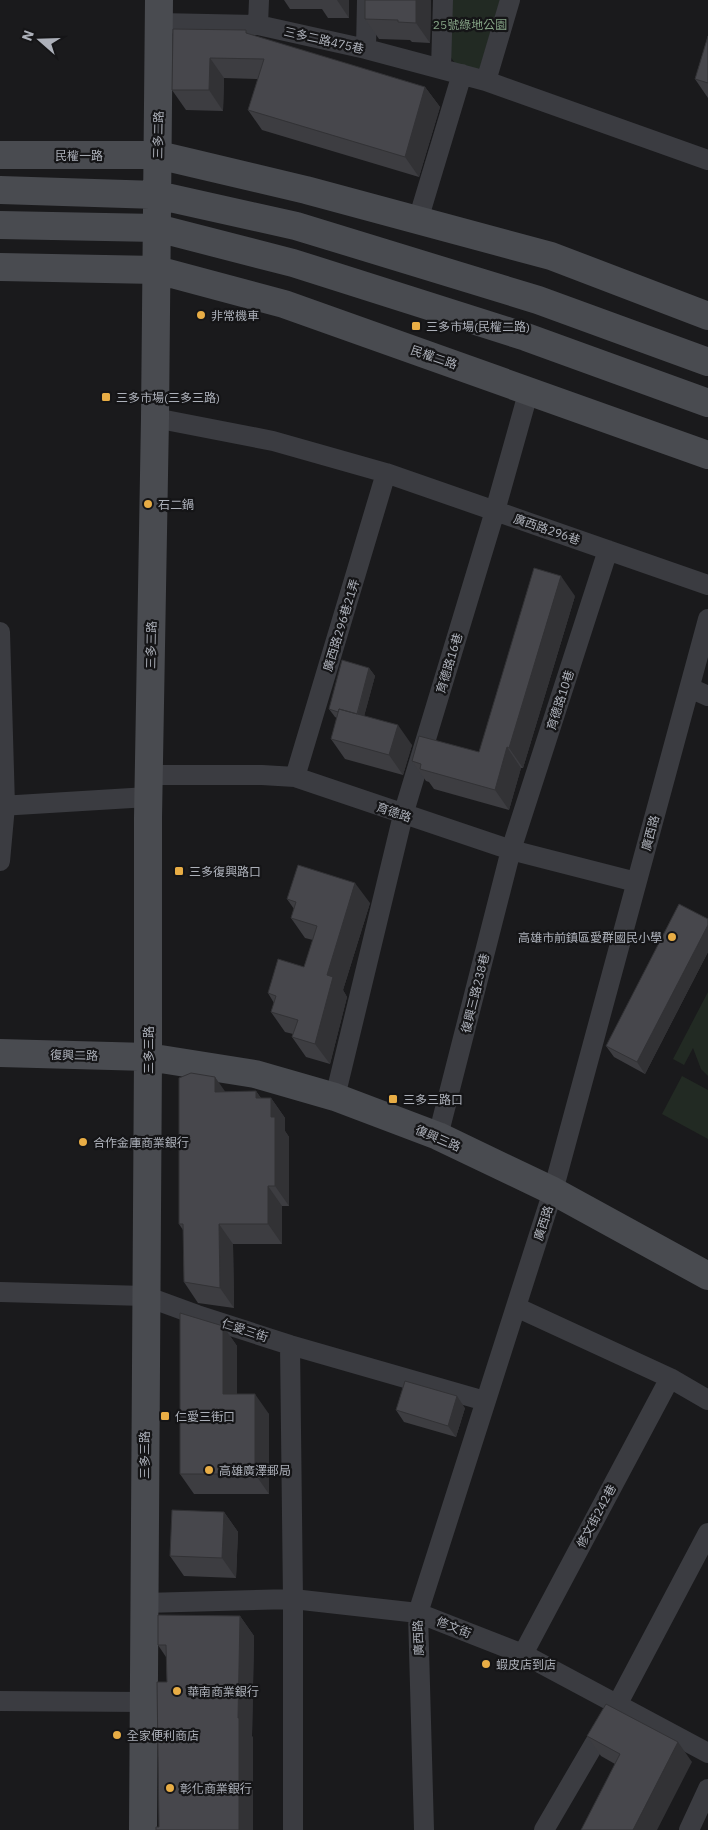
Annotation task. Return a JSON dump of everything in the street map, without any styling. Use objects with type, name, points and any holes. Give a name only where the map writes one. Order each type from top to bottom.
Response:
[{"type":"street","points":[[258,24],[259,0]]},
{"type":"street","points":[[366,49],[367,0]]},
{"type":"street","points":[[441,69],[443,0]]},
{"type":"street","points":[[486,81],[510,0]]},
{"type":"street","name":"三多二路475巷","points":[[159,12],[258,24],[462,74],[708,160]]},
{"type":"street","name":"三多二路","points":[[156,270],[159,12]]},
{"type":"street","points":[[418,220],[462,74]]},
{"type":"street","points":[[158,155],[306,190],[550,256],[708,316]]},
{"type":"street","name":"民權一路","points":[[0,156],[158,155]]},
{"type":"street","points":[[0,190],[157,195],[296,226],[538,300],[708,362]]},
{"type":"street","points":[[0,226],[157,228],[293,263],[526,337],[708,403]]},
{"type":"street","points":[[0,267],[156,270]]},
{"type":"street","name":"民權二路","points":[[156,270],[284,304],[708,455]]},
{"type":"street","name":"三多三路","points":[[143,1830],[148,786],[156,270]]},
{"type":"street","name":"育德路16巷","points":[[335,1097],[403,815],[495,511],[529,390]]},
{"type":"street","name":"廣西路296巷","points":[[155,418],[273,441],[386,473],[708,585]]},
{"type":"street","name":"廣西路296巷21弄","points":[[295,777],[386,473]]},
{"type":"street","name":"育德路10巷","points":[[512,850],[608,550]]},
{"type":"street","name":"廣西路","points":[[424,1830],[418,1613],[553,1191],[636,882],[699,692],[708,619]]},
{"type":"street","points":[[0,632],[3,806],[0,861]]},
{"type":"street","name":"育德路","points":[[3,806],[148,786],[262,775],[295,777],[403,815],[512,850],[636,882]]},
{"type":"street","name":"復興三路238巷","points":[[438,1136],[512,850]]},
{"type":"street","name":"復興二路","points":[[0,1053],[148,1057]]},
{"type":"street","name":"復興三路","points":[[148,1057],[256,1074],[335,1097],[438,1136],[553,1191],[708,1276]]},
{"type":"street","name":"仁愛三街","points":[[0,1292],[145,1296],[290,1345],[485,1401]]},
{"type":"street","points":[[516,1307],[670,1378],[708,1400]]},
{"type":"street","points":[[290,1345],[293,1830]]},
{"type":"street","name":"修文街242巷","points":[[523,1654],[670,1378]]},
{"type":"street","points":[[544,1830],[617,1704],[708,1533]]},
{"type":"street","name":"修文街","points":[[144,1603],[293,1599],[418,1613],[523,1654],[708,1753]]},
{"type":"street","points":[[0,1700],[144,1702]]},
{"type":"street","points":[[688,1830],[708,1789]]},
{"type":"green space","name":"25號綠地公園","points":[[449,0],[500,0],[480,68],[473,72],[457,66],[447,52]]},
{"type":"green space","points":[[708,992],[708,1076],[701,1069],[693,1048],[684,1065],[673,1059]]},
{"type":"green space","points":[[682,1076],[708,1090],[708,1139],[662,1114]]},
{"type":"building","points":[[365,0],[416,0],[416,23],[398,22],[398,20],[365,19]]},
{"type":"building","points":[[173,29],[246,30],[246,33],[425,87],[405,157],[248,110],[264,59],[210,58],[209,90],[172,90]]},
{"type":"building","points":[[708,36],[708,83],[695,79]]},
{"type":"building","points":[[534,568],[561,576],[495,790],[420,769],[421,764],[412,761],[419,736],[479,752]]},
{"type":"building","points":[[342,660],[369,668],[357,714],[339,709],[338,712],[329,709]]},
{"type":"building","points":[[339,709],[398,725],[389,755],[331,739]]},
{"type":"building","points":[[298,865],[355,883],[327,975],[333,977],[315,1044],[292,1037],[298,1020],[271,1012],[276,996],[268,993],[278,959],[304,967],[317,926],[291,918],[296,902],[287,899]]},
{"type":"building","points":[[679,904],[708,919],[708,925],[637,1062],[606,1046]]},
{"type":"building","points":[[191,1073],[215,1077],[215,1092],[256,1091],[256,1098],[271,1098],[271,1117],[275,1117],[275,1186],[268,1186],[268,1224],[219,1224],[220,1288],[184,1282],[183,1224],[179,1224],[179,1078]]},
{"type":"building","points":[[180,1313],[223,1326],[223,1394],[255,1394],[255,1474],[180,1474]]},
{"type":"building","points":[[405,1381],[457,1396],[448,1426],[396,1410]]},
{"type":"building","points":[[172,1510],[224,1512],[222,1558],[170,1556]]},
{"type":"building","points":[[158,1615],[240,1616],[238,1718],[239,1830],[156,1830],[156,1827],[159,1827],[157,1682],[167,1682],[166,1645],[158,1645]]},
{"type":"building","points":[[606,1704],[678,1742],[633,1830],[581,1830],[620,1754],[587,1736]]},
{"type":"place","name":"非常機車","points":[[201,315]]},
{"type":"place","name":"三多市場(民權二路)","points":[[416,326]]},
{"type":"place","name":"三多市場(三多三路)","points":[[106,397]]},
{"type":"place","name":"石二鍋","points":[[148,504]]},
{"type":"place","name":"三多復興路口","points":[[179,871]]},
{"type":"place","name":"高雄市前鎮區愛群國民小學","points":[[672,937]]},
{"type":"place","name":"三多三路口","points":[[393,1099]]},
{"type":"place","name":"合作金庫商業銀行","points":[[83,1142]]},
{"type":"place","name":"仁愛三街口","points":[[165,1416]]},
{"type":"place","name":"高雄廣澤郵局","points":[[209,1470]]},
{"type":"place","name":"蝦皮店到店","points":[[486,1664]]},
{"type":"place","name":"華南商業銀行","points":[[177,1691]]},
{"type":"place","name":"全家便利商店","points":[[117,1735]]},
{"type":"place","name":"彰化商業銀行","points":[[170,1788]]}]
